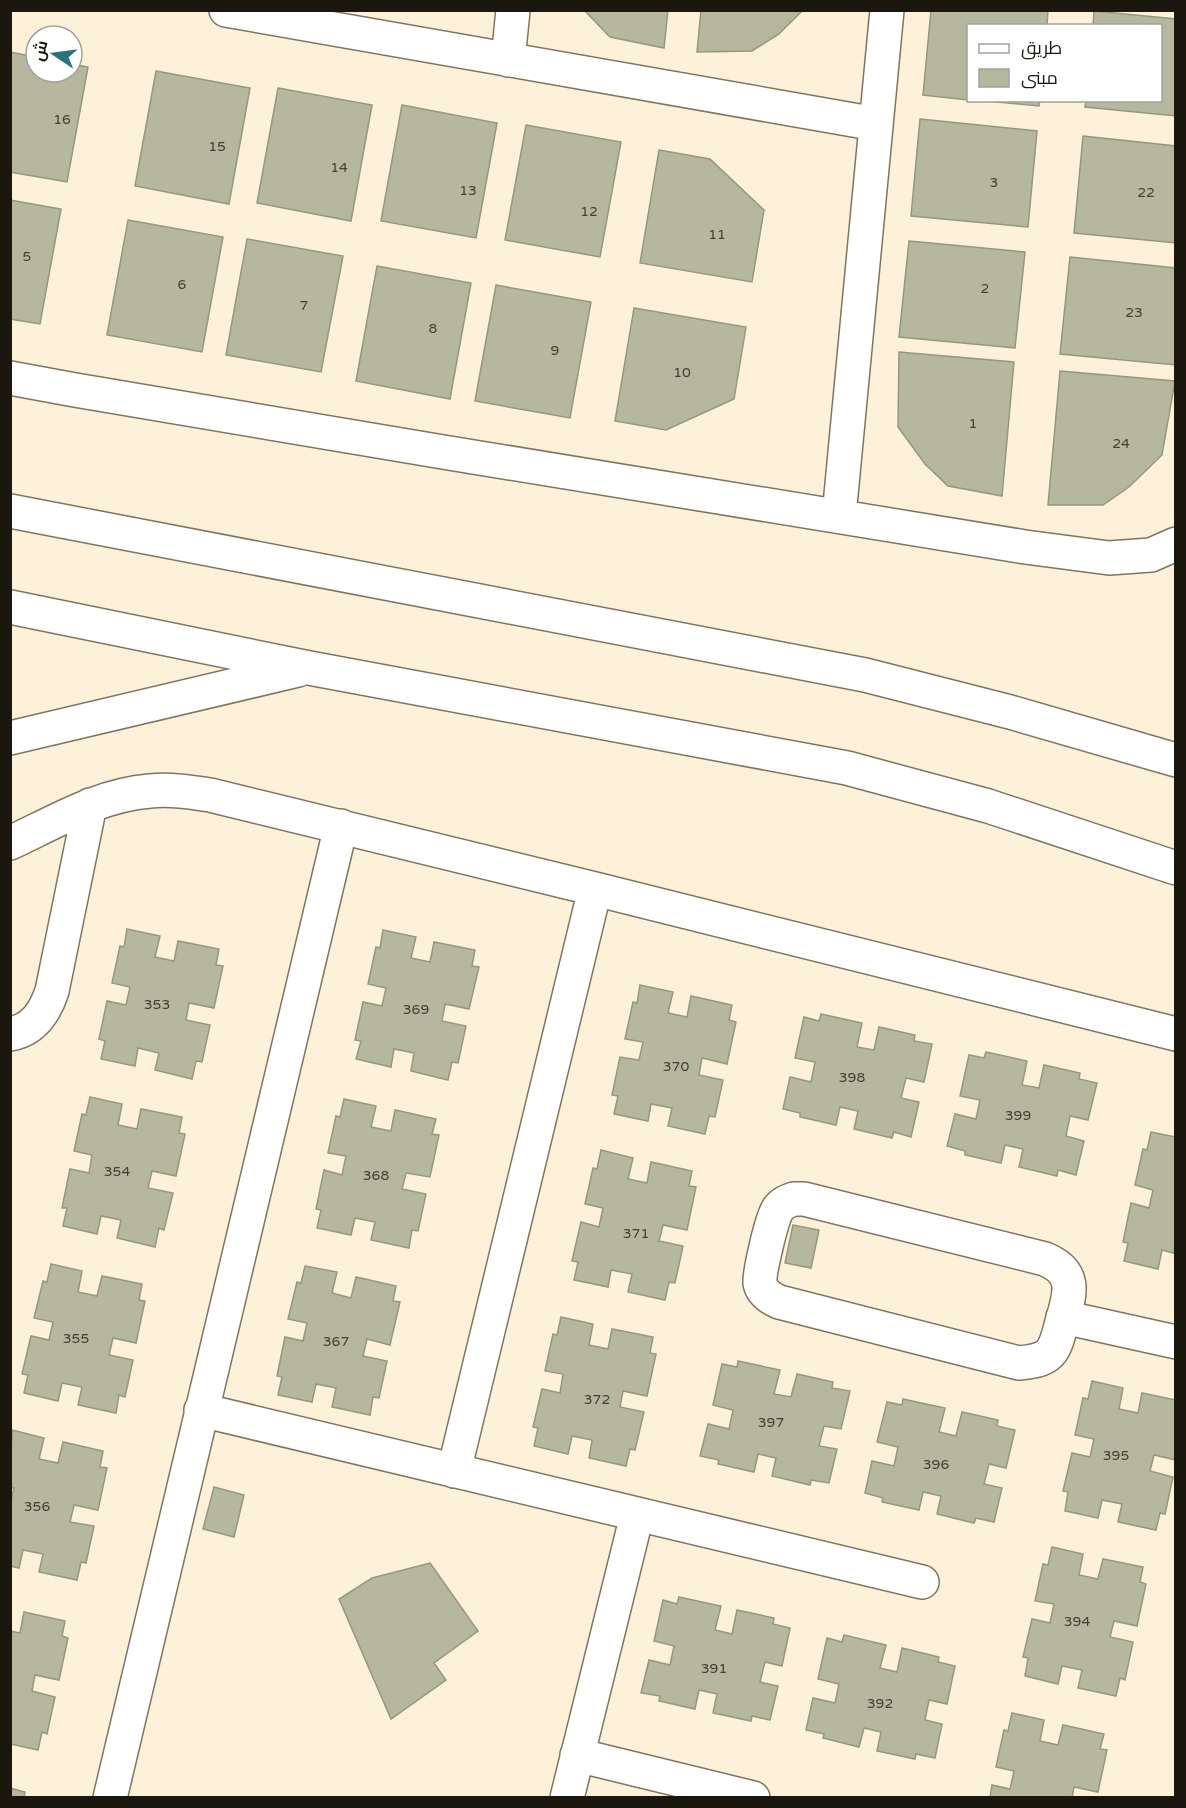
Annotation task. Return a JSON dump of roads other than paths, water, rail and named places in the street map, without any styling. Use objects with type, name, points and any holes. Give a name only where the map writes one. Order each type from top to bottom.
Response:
[{"type":"street","points":[[226,10],[876,124]]},
{"type":"street","points":[[508,60],[513,10]]},
{"type":"street","points":[[839,516],[887,10]]},
{"type":"street","points":[[10,378],[1025,547],[1108,558],[1151,555],[1176,544]]},
{"type":"street","points":[[10,510],[865,675],[1010,712],[1176,760]]},
{"type":"street","points":[[10,607],[309,668],[847,768],[988,806],[1176,868]]},
{"type":"street","points":[[10,738],[309,668]]},
{"type":"street","points":[[10,843],[90,805],[129,794],[180,790],[341,826],[1176,1034]]},
{"type":"street","points":[[10,1034],[17,1033],[33,1023],[46,1008],[52,991],[90,805]]},
{"type":"street","points":[[110,1797],[341,826]]},
{"type":"street","points":[[454,1471],[595,889]]},
{"type":"street","points":[[804,1199],[1046,1259],[1063,1270],[1068,1279],[1071,1290],[1064,1317],[1056,1344],[1050,1352],[1041,1359],[1019,1363],[779,1302],[770,1298],[760,1282],[773,1218],[785,1202],[804,1199]]},
{"type":"street","points":[[1064,1317],[1176,1342]]},
{"type":"street","points":[[201,1410],[922,1582]]},
{"type":"street","points":[[567,1797],[637,1515]]},
{"type":"street","points":[[577,1755],[753,1797]]}]
